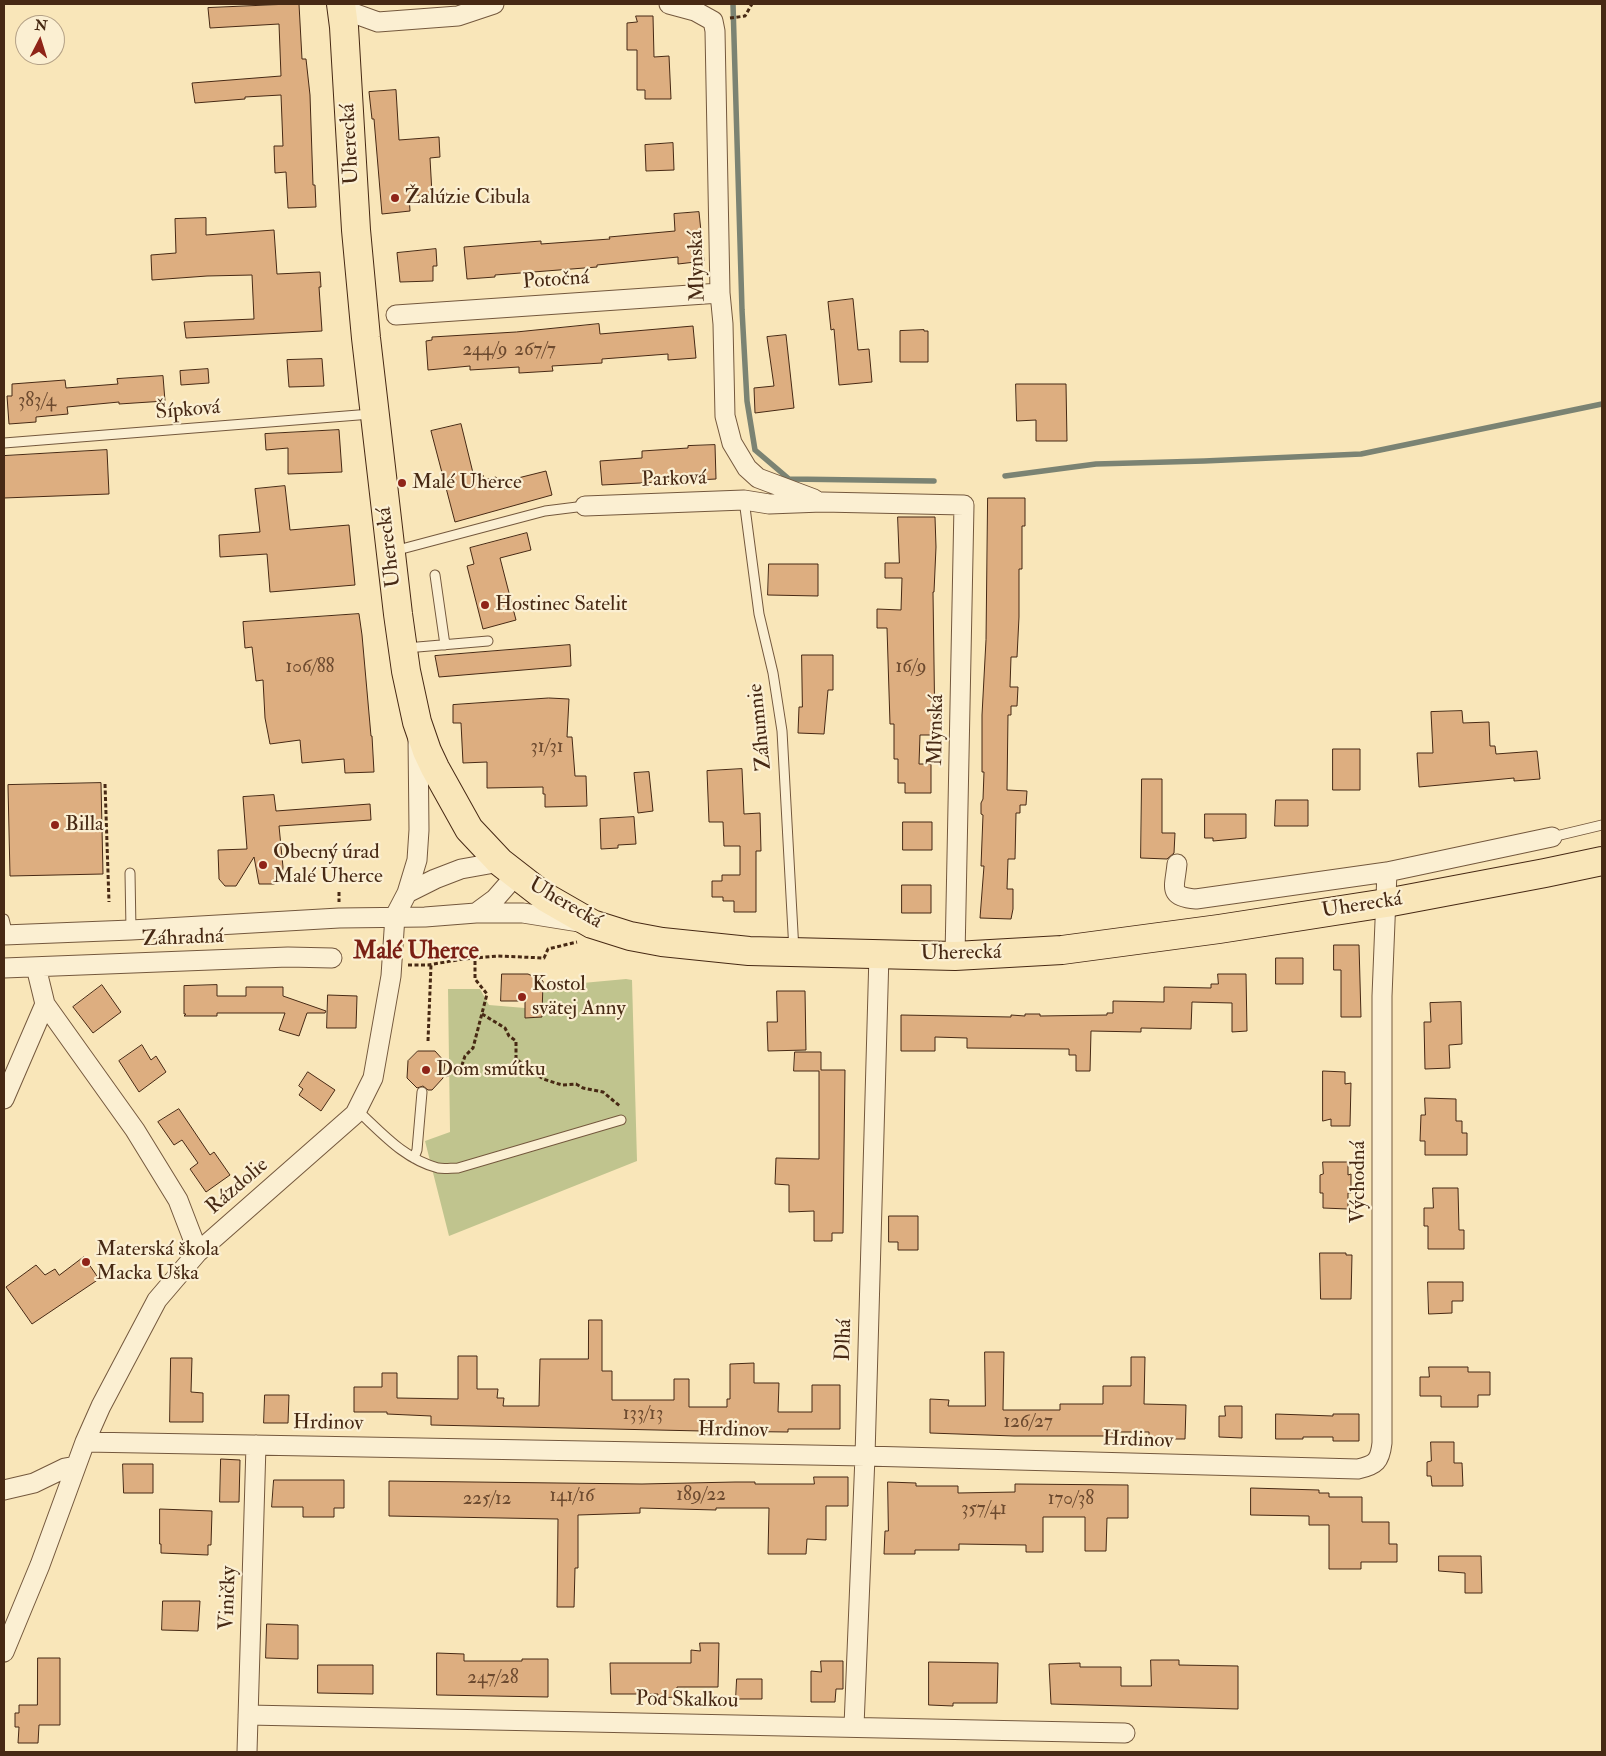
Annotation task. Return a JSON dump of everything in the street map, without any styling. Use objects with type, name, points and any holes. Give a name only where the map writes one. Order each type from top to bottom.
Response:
[{"type":"main road","name":"Uherecká","points":[[342,5],[356,230],[374,414],[403,648],[418,722],[427,751],[454,805],[469,829],[508,869],[545,897],[587,933],[630,936],[716,949],[794,953],[955,956],[1062,950],[1219,929],[1386,903],[1602,861]]},
{"type":"street","points":[[342,5],[378,22],[458,16],[494,4]]},
{"type":"street","name":"Mlynská","points":[[669,4],[694,11],[713,21],[715,30],[720,293],[723,324],[725,416],[732,443],[747,468],[758,478],[822,502]]},
{"type":"street","name":"Potočná","points":[[396,315],[720,293]]},
{"type":"street","name":"Parková","points":[[586,506],[744,500],[769,504],[822,502],[964,505]]},
{"type":"street","name":"Mlynská","points":[[955,956],[964,505]]},
{"type":"street","points":[[395,916],[407,893],[417,860],[419,830],[418,722]]},
{"type":"street","points":[[1177,864],[1175,890],[1178,896],[1196,899],[1387,872],[1552,837]]},
{"type":"street","points":[[407,893],[461,869],[508,869],[495,899],[476,913]]},
{"type":"street","name":"Východná","points":[[1378,1461],[1382,1443],[1382,1005],[1387,872]]},
{"type":"street","points":[[5,930],[131,930],[340,918],[523,913],[587,933]]},
{"type":"street","name":"Rázdolie","points":[[4,1652],[40,1565],[85,1442],[101,1406],[157,1300],[198,1252],[356,1114],[373,1078],[384,1024],[391,976],[395,916]]},
{"type":"street","name":"Dlhá","points":[[854,1726],[865,1456],[879,954]]},
{"type":"street","name":"Záhradná","points":[[4,968],[288,957],[332,958]]},
{"type":"street","points":[[36,967],[45,1004],[136,1130],[178,1200],[198,1252]]},
{"type":"street","points":[[4,1098],[45,1004]]},
{"type":"street","name":"Hrdinov","points":[[85,1442],[865,1456],[1358,1469],[1370,1467],[1378,1461]]},
{"type":"street","name":"Viničky","points":[[247,1752],[256,1445]]},
{"type":"street","points":[[4,1490],[34,1482],[65,1468],[76,1466]]},
{"type":"street","name":"Pod Skalkou","points":[[248,1715],[1125,1733]]},
{"type":"lane","name":"Šípková","points":[[4,442],[374,414]]},
{"type":"lane","name":"Záhumnie","points":[[744,500],[758,614],[773,673],[782,731],[794,953]]},
{"type":"lane","name":"Parková","points":[[391,552],[545,511],[586,506]]},
{"type":"lane","points":[[435,574],[445,645]]},
{"type":"lane","points":[[403,648],[488,642]]},
{"type":"lane","points":[[1552,837],[1602,825]]},
{"type":"lane","points":[[130,873],[131,930]]},
{"type":"lane","points":[[414,1158],[417,1150],[422,1092]]},
{"type":"lane","points":[[357,1110],[401,1150],[414,1158],[439,1168],[458,1168],[622,1120]]},
{"type":"path","points":[[741,17],[745,16],[752,4]]},
{"type":"path","points":[[105,784],[105,864],[108,902]]},
{"type":"path","points":[[404,964],[431,965],[498,956],[544,958],[548,949],[587,933]]},
{"type":"path","points":[[446,1076],[462,1068],[465,1056],[473,1048],[487,994],[475,978],[475,958]]},
{"type":"path","points":[[428,1041],[431,965]]},
{"type":"path","points":[[482,1014],[504,1028],[509,1036],[516,1041],[516,1059],[522,1064],[543,1079],[562,1085],[576,1084],[583,1088],[603,1092],[622,1107],[622,1120]]},
{"type":"green space","points":[[632,980],[637,1161],[449,1236],[425,1141],[450,1132],[448,989],[480,989],[489,1005],[525,1008],[526,1014],[542,1015],[543,990],[550,986]]},
{"type":"building","points":[[299,4],[302,59],[306,59],[310,95],[313,185],[315,185],[316,207],[288,208],[286,172],[275,173],[274,146],[283,146],[281,95],[195,103],[192,83],[281,76],[279,24],[210,28],[208,8]]},
{"type":"building","points":[[636,16],[653,16],[654,57],[669,56],[671,99],[645,99],[645,90],[637,90],[637,50],[627,50],[627,23],[637,22]]},
{"type":"building","points":[[396,90],[399,140],[439,137],[440,157],[430,158],[432,194],[409,196],[410,211],[382,214],[374,119],[372,119],[369,92]]},
{"type":"building","points":[[673,143],[674,170],[646,171],[645,145]]},
{"type":"building","points":[[699,212],[704,261],[678,264],[678,257],[597,265],[597,267],[467,279],[464,247],[541,241],[541,244],[610,239],[609,237],[675,231],[674,214]]},
{"type":"building","points":[[206,218],[206,235],[274,230],[277,274],[320,272],[321,287],[319,287],[322,331],[186,338],[184,322],[254,319],[252,275],[152,280],[151,255],[176,253],[175,219]]},
{"type":"building","points":[[436,249],[437,266],[433,266],[433,281],[400,282],[397,253]]},
{"type":"building","points":[[853,299],[858,350],[869,349],[872,382],[839,385],[834,329],[831,330],[828,302]]},
{"type":"building","points":[[599,324],[600,334],[693,326],[696,358],[668,360],[668,354],[602,359],[602,363],[552,366],[553,371],[519,373],[519,367],[470,370],[470,366],[428,370],[426,341],[432,340],[432,337],[516,332]]},
{"type":"building","points":[[900,331],[928,331],[928,362],[900,362]]},
{"type":"building","points":[[786,335],[794,408],[755,413],[754,388],[774,386],[767,337]]},
{"type":"building","points":[[322,359],[324,386],[289,387],[287,360]]},
{"type":"building","points":[[208,369],[209,383],[181,385],[180,371]]},
{"type":"building","points":[[163,376],[165,401],[119,404],[119,402],[67,407],[68,414],[36,417],[36,422],[9,424],[7,396],[12,396],[12,384],[65,380],[66,388],[118,384],[117,379]]},
{"type":"building","points":[[1016,384],[1066,384],[1067,441],[1036,441],[1036,420],[1017,421]]},
{"type":"building","points":[[461,424],[474,477],[483,475],[484,480],[496,477],[498,483],[546,471],[552,495],[455,522],[431,431]]},
{"type":"building","points":[[339,430],[342,472],[288,474],[288,448],[266,450],[265,434]]},
{"type":"building","points":[[715,445],[716,479],[602,485],[600,461],[642,458],[642,451]]},
{"type":"building","points":[[107,450],[109,494],[4,498],[4,456]]},
{"type":"building","points":[[285,486],[290,530],[349,525],[355,585],[270,592],[267,554],[220,557],[219,535],[260,532],[255,489]]},
{"type":"building","points":[[988,498],[1025,498],[1025,526],[1022,526],[1022,569],[1019,569],[1017,657],[1011,657],[1010,687],[1018,687],[1017,706],[1011,706],[1011,715],[1008,715],[1007,790],[1027,791],[1026,805],[1020,805],[1020,813],[1016,813],[1015,859],[1008,859],[1007,889],[1013,889],[1011,919],[980,918],[984,866],[981,866],[983,815],[981,814],[981,803],[983,799],[984,772],[982,772],[982,715],[986,640]]},
{"type":"building","points":[[898,517],[935,517],[936,547],[933,592],[935,735],[920,735],[919,764],[931,764],[931,793],[905,793],[905,783],[898,783],[898,759],[894,759],[894,724],[890,724],[887,628],[877,628],[877,609],[901,610],[902,578],[885,578],[885,563],[899,563]]},
{"type":"building","points":[[527,533],[531,550],[500,558],[516,620],[483,629],[467,566],[474,564],[470,548]]},
{"type":"building","points":[[769,564],[818,564],[818,596],[768,595]]},
{"type":"building","points":[[359,614],[374,772],[345,773],[344,759],[302,763],[300,740],[270,744],[265,718],[263,680],[256,681],[252,647],[245,648],[243,622]]},
{"type":"building","points":[[570,645],[571,666],[439,677],[435,656]]},
{"type":"building","points":[[802,655],[833,655],[833,690],[828,690],[824,734],[798,733],[799,707],[802,707]]},
{"type":"building","points":[[549,698],[569,699],[567,737],[572,737],[575,776],[586,776],[587,806],[545,807],[543,787],[487,788],[487,762],[463,763],[461,723],[453,723],[453,705]]},
{"type":"building","points":[[1462,711],[1463,723],[1489,722],[1490,746],[1495,746],[1496,754],[1537,751],[1540,779],[1514,781],[1514,778],[1419,787],[1417,753],[1433,753],[1431,712]]},
{"type":"building","points":[[1333,749],[1360,749],[1360,790],[1333,790]]},
{"type":"building","points":[[742,769],[744,814],[760,813],[761,851],[756,851],[756,912],[734,912],[734,901],[723,901],[723,897],[712,897],[712,881],[722,881],[722,875],[740,875],[740,846],[724,846],[723,822],[709,822],[707,771]]},
{"type":"building","points":[[649,772],[653,811],[638,813],[634,773]]},
{"type":"building","points":[[1142,779],[1162,779],[1162,833],[1175,833],[1174,853],[1167,859],[1141,858]]},
{"type":"building","name":"Billa","points":[[101,783],[103,874],[10,876],[8,785]]},
{"type":"building","points":[[274,795],[276,811],[370,804],[371,820],[279,826],[283,867],[282,877],[278,882],[274,884],[259,884],[254,857],[236,886],[225,886],[219,879],[218,850],[247,849],[243,797]]},
{"type":"building","points":[[1276,800],[1308,800],[1308,826],[1275,826]]},
{"type":"building","points":[[1205,814],[1246,814],[1246,838],[1213,841],[1213,838],[1205,838]]},
{"type":"building","points":[[634,817],[636,844],[618,845],[618,848],[601,849],[600,819]]},
{"type":"building","points":[[903,822],[932,822],[932,850],[903,850]]},
{"type":"building","points":[[902,885],[931,885],[931,913],[902,913]]},
{"type":"building","points":[[1334,945],[1359,945],[1361,1017],[1341,1017],[1341,970],[1334,970]]},
{"type":"building","points":[[1276,958],[1303,958],[1303,984],[1276,984]]},
{"type":"building","name":"Kostol svätej Anny","points":[[502,974],[528,974],[543,981],[542,1017],[525,1018],[525,1001],[501,1001]]},
{"type":"building","points":[[1218,974],[1246,974],[1247,1031],[1232,1032],[1232,1003],[1192,1002],[1191,1029],[1141,1028],[1141,1032],[1091,1031],[1090,1071],[1076,1071],[1076,1055],[1069,1055],[1069,1049],[967,1048],[967,1038],[935,1037],[935,1051],[901,1051],[901,1015],[1011,1017],[1011,1015],[1025,1016],[1025,1014],[1040,1014],[1040,1016],[1107,1015],[1107,1013],[1113,1013],[1113,1001],[1164,1002],[1164,987],[1211,988],[1211,984],[1218,984]]},
{"type":"building","points":[[102,985],[121,1012],[93,1033],[73,1007]]},
{"type":"building","points":[[217,985],[217,996],[246,996],[246,987],[283,987],[283,996],[326,1011],[325,1013],[307,1013],[299,1036],[279,1030],[285,1013],[217,1013],[217,1016],[184,1016],[186,1014],[184,1014],[184,986]]},
{"type":"building","points":[[777,991],[805,991],[806,1050],[768,1051],[767,1022],[777,1022]]},
{"type":"building","points":[[328,995],[357,996],[356,1028],[327,1028]]},
{"type":"building","points":[[1461,1002],[1462,1044],[1449,1045],[1450,1068],[1425,1069],[1424,1022],[1431,1022],[1430,1003]]},
{"type":"building","points":[[142,1045],[151,1060],[156,1056],[166,1072],[139,1092],[119,1061]]},
{"type":"building","name":"Dom smútku","points":[[418,1051],[435,1051],[445,1062],[443,1078],[432,1090],[428,1090],[423,1086],[417,1088],[407,1078],[408,1061]]},
{"type":"building","points":[[795,1052],[821,1052],[821,1070],[845,1070],[843,1233],[832,1233],[832,1241],[814,1241],[814,1211],[789,1212],[789,1185],[775,1184],[776,1158],[819,1159],[819,1071],[794,1071]]},
{"type":"building","points":[[1323,1071],[1345,1072],[1345,1084],[1351,1083],[1350,1126],[1331,1126],[1331,1119],[1323,1121]]},
{"type":"building","points":[[308,1072],[335,1090],[321,1111],[299,1095],[303,1089],[299,1086]]},
{"type":"building","points":[[1425,1098],[1456,1099],[1456,1121],[1462,1121],[1462,1133],[1467,1133],[1467,1155],[1425,1155],[1425,1141],[1420,1141],[1421,1115],[1425,1115]]},
{"type":"building","points":[[179,1109],[210,1155],[214,1152],[230,1175],[206,1192],[190,1169],[198,1163],[182,1140],[174,1145],[158,1122]]},
{"type":"building","points":[[1323,1162],[1348,1162],[1348,1175],[1351,1174],[1351,1193],[1348,1193],[1348,1209],[1323,1208],[1323,1193],[1320,1193],[1320,1175],[1323,1174]]},
{"type":"building","points":[[1433,1188],[1458,1188],[1459,1230],[1464,1230],[1464,1249],[1428,1249],[1428,1226],[1424,1226],[1424,1208],[1433,1208]]},
{"type":"building","points":[[889,1216],[918,1216],[918,1250],[898,1250],[898,1242],[889,1242]]},
{"type":"building","points":[[1320,1253],[1346,1253],[1346,1255],[1352,1255],[1351,1299],[1321,1299]]},
{"type":"building","points":[[84,1257],[99,1279],[32,1324],[6,1287],[36,1265],[45,1275],[55,1269],[59,1275]]},
{"type":"building","points":[[1428,1282],[1463,1282],[1463,1301],[1452,1301],[1452,1313],[1429,1314]]},
{"type":"building","points":[[589,1320],[602,1320],[602,1371],[612,1371],[612,1400],[674,1400],[674,1379],[689,1379],[689,1407],[727,1407],[727,1399],[730,1399],[730,1364],[754,1363],[754,1383],[779,1383],[778,1412],[812,1412],[812,1385],[840,1385],[840,1429],[788,1429],[788,1432],[431,1425],[431,1416],[387,1414],[387,1412],[354,1412],[354,1387],[382,1387],[382,1373],[397,1373],[397,1398],[458,1399],[458,1356],[477,1356],[477,1389],[498,1389],[497,1398],[504,1398],[503,1406],[539,1406],[540,1359],[588,1359]]},
{"type":"building","points":[[985,1352],[1004,1352],[1003,1410],[1060,1410],[1060,1404],[1103,1404],[1103,1386],[1131,1386],[1131,1357],[1145,1357],[1144,1404],[1186,1405],[1185,1439],[1149,1439],[1149,1432],[1112,1432],[1113,1436],[1014,1436],[930,1433],[930,1399],[949,1400],[948,1406],[985,1406]]},
{"type":"building","points":[[171,1358],[192,1358],[191,1392],[203,1393],[203,1422],[170,1422]]},
{"type":"building","points":[[1429,1367],[1468,1367],[1468,1372],[1490,1372],[1490,1395],[1478,1395],[1478,1407],[1441,1407],[1441,1396],[1420,1396],[1420,1377],[1429,1377]]},
{"type":"building","points":[[265,1395],[289,1395],[288,1423],[264,1423]]},
{"type":"building","points":[[1225,1406],[1242,1406],[1242,1438],[1219,1437],[1219,1416],[1225,1416]]},
{"type":"building","points":[[1276,1414],[1333,1416],[1333,1414],[1359,1414],[1359,1441],[1333,1441],[1333,1437],[1276,1439]]},
{"type":"building","points":[[1431,1442],[1454,1442],[1454,1463],[1462,1463],[1463,1486],[1432,1486],[1431,1476],[1427,1476],[1427,1462],[1431,1461]]},
{"type":"building","points":[[221,1459],[240,1460],[239,1502],[220,1502]]},
{"type":"building","points":[[123,1464],[153,1464],[153,1493],[124,1493]]},
{"type":"building","points":[[814,1477],[848,1477],[848,1506],[826,1506],[826,1540],[807,1539],[806,1554],[768,1554],[769,1508],[716,1508],[716,1510],[640,1508],[640,1513],[578,1515],[578,1568],[575,1568],[574,1607],[557,1607],[558,1519],[389,1516],[389,1481],[642,1484],[755,1482],[755,1484],[814,1484]]},
{"type":"building","points":[[274,1480],[344,1480],[344,1508],[334,1508],[334,1517],[303,1517],[303,1507],[272,1507]]},
{"type":"building","points":[[888,1482],[916,1483],[916,1486],[958,1486],[958,1493],[1015,1492],[1015,1484],[1128,1485],[1128,1518],[1107,1518],[1106,1551],[1085,1551],[1085,1517],[1043,1517],[1043,1552],[1026,1552],[1026,1545],[959,1544],[959,1550],[915,1550],[915,1554],[884,1554],[885,1531],[888,1531]]},
{"type":"building","points":[[1251,1488],[1319,1490],[1319,1493],[1329,1493],[1329,1497],[1362,1497],[1362,1522],[1389,1522],[1389,1544],[1397,1544],[1397,1562],[1361,1562],[1361,1569],[1329,1569],[1329,1525],[1309,1525],[1309,1516],[1251,1515]]},
{"type":"building","points":[[160,1509],[212,1511],[211,1545],[208,1545],[208,1555],[161,1553]]},
{"type":"building","points":[[1439,1556],[1481,1556],[1482,1593],[1465,1593],[1465,1573],[1439,1571]]},
{"type":"building","points":[[163,1601],[200,1601],[198,1631],[162,1630]]},
{"type":"building","points":[[267,1624],[298,1625],[298,1659],[266,1658]]},
{"type":"building","points":[[700,1643],[719,1643],[718,1687],[677,1687],[677,1697],[657,1698],[658,1694],[611,1694],[610,1663],[691,1663],[691,1650],[700,1651]]},
{"type":"building","points":[[437,1653],[464,1654],[464,1661],[548,1659],[548,1697],[437,1695]]},
{"type":"building","points":[[38,1658],[60,1658],[60,1725],[39,1725],[38,1743],[18,1743],[19,1727],[15,1727],[15,1713],[19,1713],[19,1705],[37,1705]]},
{"type":"building","points":[[1151,1660],[1179,1660],[1179,1665],[1238,1666],[1238,1709],[1051,1704],[1049,1664],[1080,1663],[1080,1667],[1121,1667],[1121,1686],[1151,1686]]},
{"type":"building","points":[[821,1661],[843,1661],[843,1689],[836,1689],[835,1702],[811,1702],[811,1671],[821,1672]]},
{"type":"building","points":[[929,1662],[998,1663],[997,1703],[953,1703],[953,1706],[929,1705]]},
{"type":"building","points":[[318,1665],[373,1665],[373,1694],[318,1693]]},
{"type":"building","points":[[737,1679],[762,1679],[762,1699],[736,1699]]},
{"type":"waterway","points":[[733,4],[742,310],[747,401],[755,450],[789,479],[934,481]]},
{"type":"waterway","points":[[1005,476],[1096,464],[1361,454],[1602,404]]},
{"type":"place","name":"Žalúzie Cibula","points":[[395,198]]},
{"type":"place","name":"Malé Uherce","points":[[402,483]]},
{"type":"place","name":"Hostinec Satelit","points":[[485,605]]},
{"type":"place","name":"Billa","points":[[55,825]]},
{"type":"place","name":"Obecný úrad Malé Uherce","points":[[263,865]]},
{"type":"place","name":"Kostol svätej Anny","points":[[522,997]]},
{"type":"place","name":"Dom smútku","points":[[426,1070]]},
{"type":"place","name":"Materská škola Macka Uška","points":[[86,1262]]},
{"type":"district","name":"Malé Uherce","points":[[416,953]]}]
